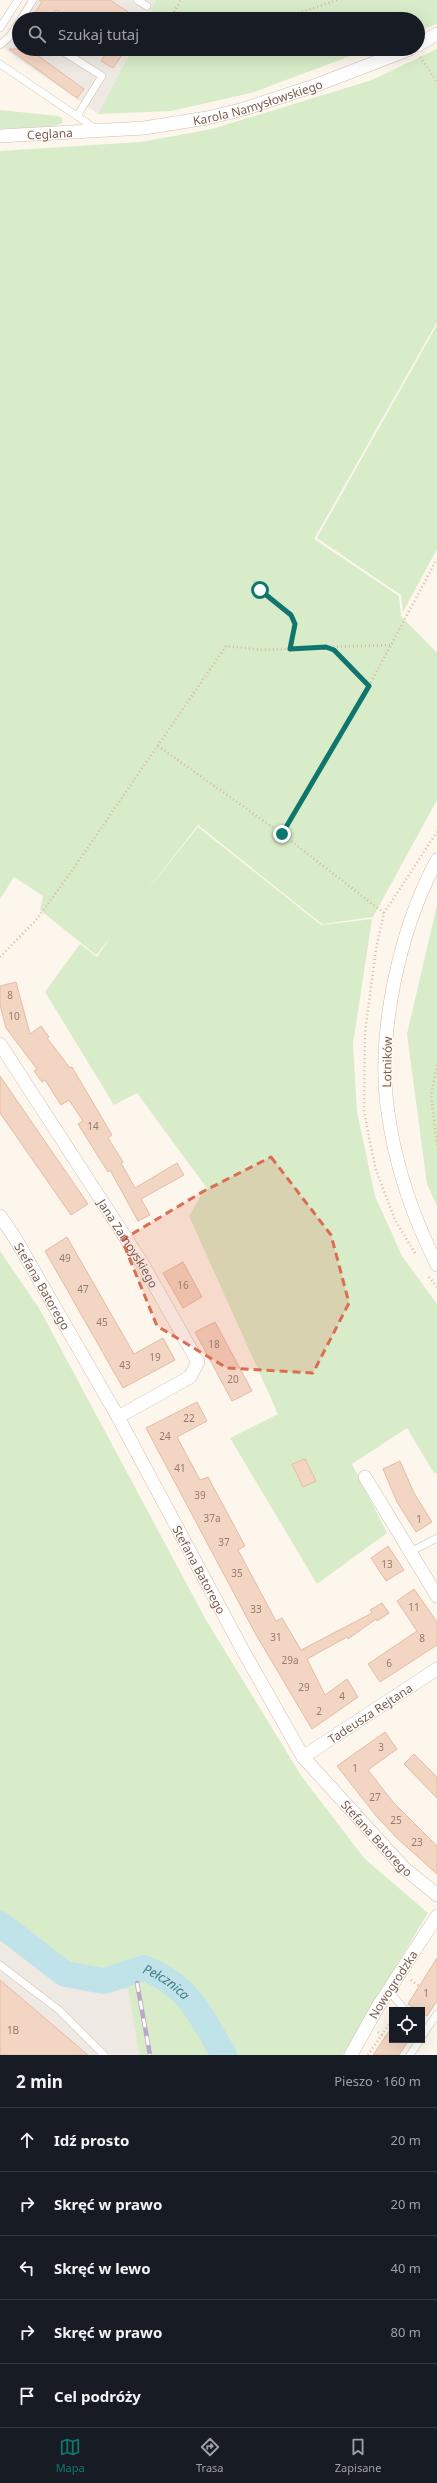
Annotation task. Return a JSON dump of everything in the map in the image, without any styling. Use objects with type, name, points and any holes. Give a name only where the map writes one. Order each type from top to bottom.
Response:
[{"type":"street","name":"Karola Namysłowskiego","points":[[425,43],[437,34]]},
{"type":"street","name":"Karola Namysłowskiego","points":[[99,131],[144,128],[207,118],[244,108],[399,56]]},
{"type":"street","name":"Ceglana","points":[[0,136],[99,131]]},
{"type":"street","name":"Lotników","points":[[437,860],[408,925],[399,957],[387,1033],[386,1070],[387,1111],[397,1159],[413,1212],[437,1265]]},
{"type":"street","name":"Jana Zamoyskiego","points":[[0,1044],[139,1257],[198,1362],[190,1377],[118,1417]]},
{"type":"street","name":"Stefana Batorego","points":[[0,1216],[16,1238],[118,1417],[241,1647],[303,1757],[404,1868],[437,1895]]},
{"type":"street","points":[[365,1477],[437,1596]]},
{"type":"street","name":"Tadeusza Rejtana","points":[[303,1757],[437,1669]]},
{"type":"street","name":"Nowogrodzka","points":[[355,2053],[389,1990],[437,1916]]},
{"type":"lane","points":[[0,28],[18,0]]},
{"type":"lane","points":[[25,12],[33,0]]},
{"type":"lane","points":[[137,0],[147,6]]},
{"type":"lane","points":[[0,45],[12,33]]},
{"type":"lane","points":[[70,56],[102,76],[77,116]]},
{"type":"lane","points":[[0,64],[99,131]]},
{"type":"lane","points":[[410,1552],[437,1538]]},
{"type":"lane","points":[[0,1965],[59,2010],[104,2055]]},
{"type":"lane","points":[[389,1990],[403,2007]]},
{"type":"lane","points":[[425,2024],[437,2014]]},
{"type":"lane","points":[[410,2055],[418,2043]]},
{"type":"path","points":[[174,12],[181,0]]},
{"type":"path","points":[[301,12],[338,0]]},
{"type":"path","points":[[420,56],[437,82]]},
{"type":"path","points":[[282,834],[369,686],[390,644],[437,559]]},
{"type":"path","points":[[254,581],[274,602],[291,615],[295,624],[290,649]]},
{"type":"path","points":[[0,957],[36,920],[69,875],[226,646],[263,650],[390,644]]},
{"type":"path","points":[[326,647],[334,650],[369,686]]},
{"type":"path","points":[[158,746],[282,834],[384,913]]},
{"type":"path","points":[[437,1066],[431,1095],[437,1145]]},
{"type":"path","points":[[368,2055],[389,2024]]},
{"type":"highlighted area","points":[[271,1157],[331,1235],[349,1303],[313,1373],[227,1368],[157,1326],[122,1240],[204,1191]]},
{"type":"shaded area","points":[[27,0],[156,0],[150,12],[21,12]]},
{"type":"shaded area","points":[[12,28],[12,54],[2,47]]},
{"type":"shaded area","points":[[15,56],[128,56],[98,114]]},
{"type":"shaded area","points":[[0,1933],[41,1968],[83,1989],[128,1988],[139,2055],[0,2055]]},
{"type":"green space","points":[[156,0],[437,0],[437,24],[425,28],[425,12],[150,12]]},
{"type":"green space","points":[[437,49],[437,322],[314,539],[399,596],[401,616],[437,653],[437,800],[373,917],[322,924],[198,825],[141,898],[198,827],[321,925],[372,919],[353,1044],[357,1112],[375,1196],[402,1256],[437,1304],[437,1473],[434,1473],[407,1428],[352,1464],[387,1533],[317,1584],[230,1438],[278,1414],[189,1216],[206,1187],[137,1093],[114,1105],[45,992],[80,944],[97,957],[110,938],[96,955],[40,910],[43,896],[14,877],[0,899],[0,151],[141,142],[212,129],[372,80]]},
{"type":"green space","points":[[128,56],[350,56],[251,93],[171,111],[98,114]]},
{"type":"green space","points":[[0,110],[58,116],[62,118],[62,123],[52,127],[0,129]]},
{"type":"green space","points":[[437,325],[437,549],[403,612],[401,595],[317,538]]},
{"type":"green space","points":[[437,905],[437,1206],[427,1184],[407,1034]]},
{"type":"green space","points":[[0,1251],[39,1308],[206,1620],[302,1777],[365,1859],[428,1913],[343,2055],[139,2055],[128,1989],[83,1989],[63,1984],[0,1933]]},
{"type":"building","points":[[39,0],[110,0],[128,12],[59,12],[56,10],[55,12],[36,12],[42,2]]},
{"type":"building","points":[[19,56],[39,56],[84,89],[77,98]]},
{"type":"building","points":[[104,56],[121,56],[113,68],[101,61]]},
{"type":"building","points":[[16,982],[30,1034],[41,1026],[49,1037],[47,1038],[70,1068],[72,1067],[112,1135],[108,1138],[123,1162],[121,1163],[135,1188],[177,1163],[184,1175],[141,1199],[150,1215],[138,1221],[110,1170],[108,1172],[78,1124],[83,1121],[69,1100],[61,1105],[45,1080],[42,1082],[34,1071],[37,1069],[6,1028],[0,1005],[0,986]]},
{"type":"building","points":[[0,1076],[88,1204],[71,1215],[0,1113]]},
{"type":"building","points":[[67,1237],[134,1354],[163,1338],[175,1360],[123,1388],[45,1251]]},
{"type":"building","points":[[183,1262],[202,1297],[183,1308],[163,1273]]},
{"type":"building","points":[[215,1322],[252,1391],[232,1401],[195,1332]]},
{"type":"building","points":[[197,1402],[207,1421],[177,1437],[200,1480],[208,1477],[245,1546],[238,1550],[276,1621],[282,1618],[301,1650],[372,1613],[370,1610],[382,1603],[389,1613],[377,1621],[376,1619],[348,1639],[347,1637],[307,1659],[325,1695],[347,1679],[358,1697],[312,1729],[255,1633],[146,1428]]},
{"type":"building","points":[[305,1459],[316,1481],[303,1487],[292,1464]]},
{"type":"building","points":[[400,1461],[414,1493],[432,1522],[416,1532],[397,1502],[383,1469]]},
{"type":"building","points":[[388,1546],[404,1570],[386,1581],[371,1558]]},
{"type":"building","points":[[414,1589],[437,1622],[437,1645],[380,1682],[368,1664],[417,1631],[397,1601]]},
{"type":"building","points":[[385,1732],[397,1749],[368,1770],[393,1802],[437,1846],[437,1874],[399,1840],[377,1817],[337,1766]]},
{"type":"building","points":[[414,1754],[437,1777],[437,1798],[404,1764]]},
{"type":"building","points":[[437,1958],[437,2001],[427,2016],[425,2015],[425,2007],[412,2007],[408,2004]]},
{"type":"building","points":[[0,1980],[88,2055],[0,2055]]},
{"type":"building","points":[[389,2031],[389,2043],[407,2043],[399,2055],[373,2055]]},
{"type":"waterway","name":"Pełcznica","points":[[0,1924],[65,1974],[104,1981],[144,1968],[160,1975],[173,1984],[192,2003],[224,2055]]},
{"type":"railway","points":[[137,1983],[150,2055]]},
{"type":"route","points":[[260,590],[291,615],[295,624],[290,649],[326,647],[334,650],[369,686],[282,834]]}]
